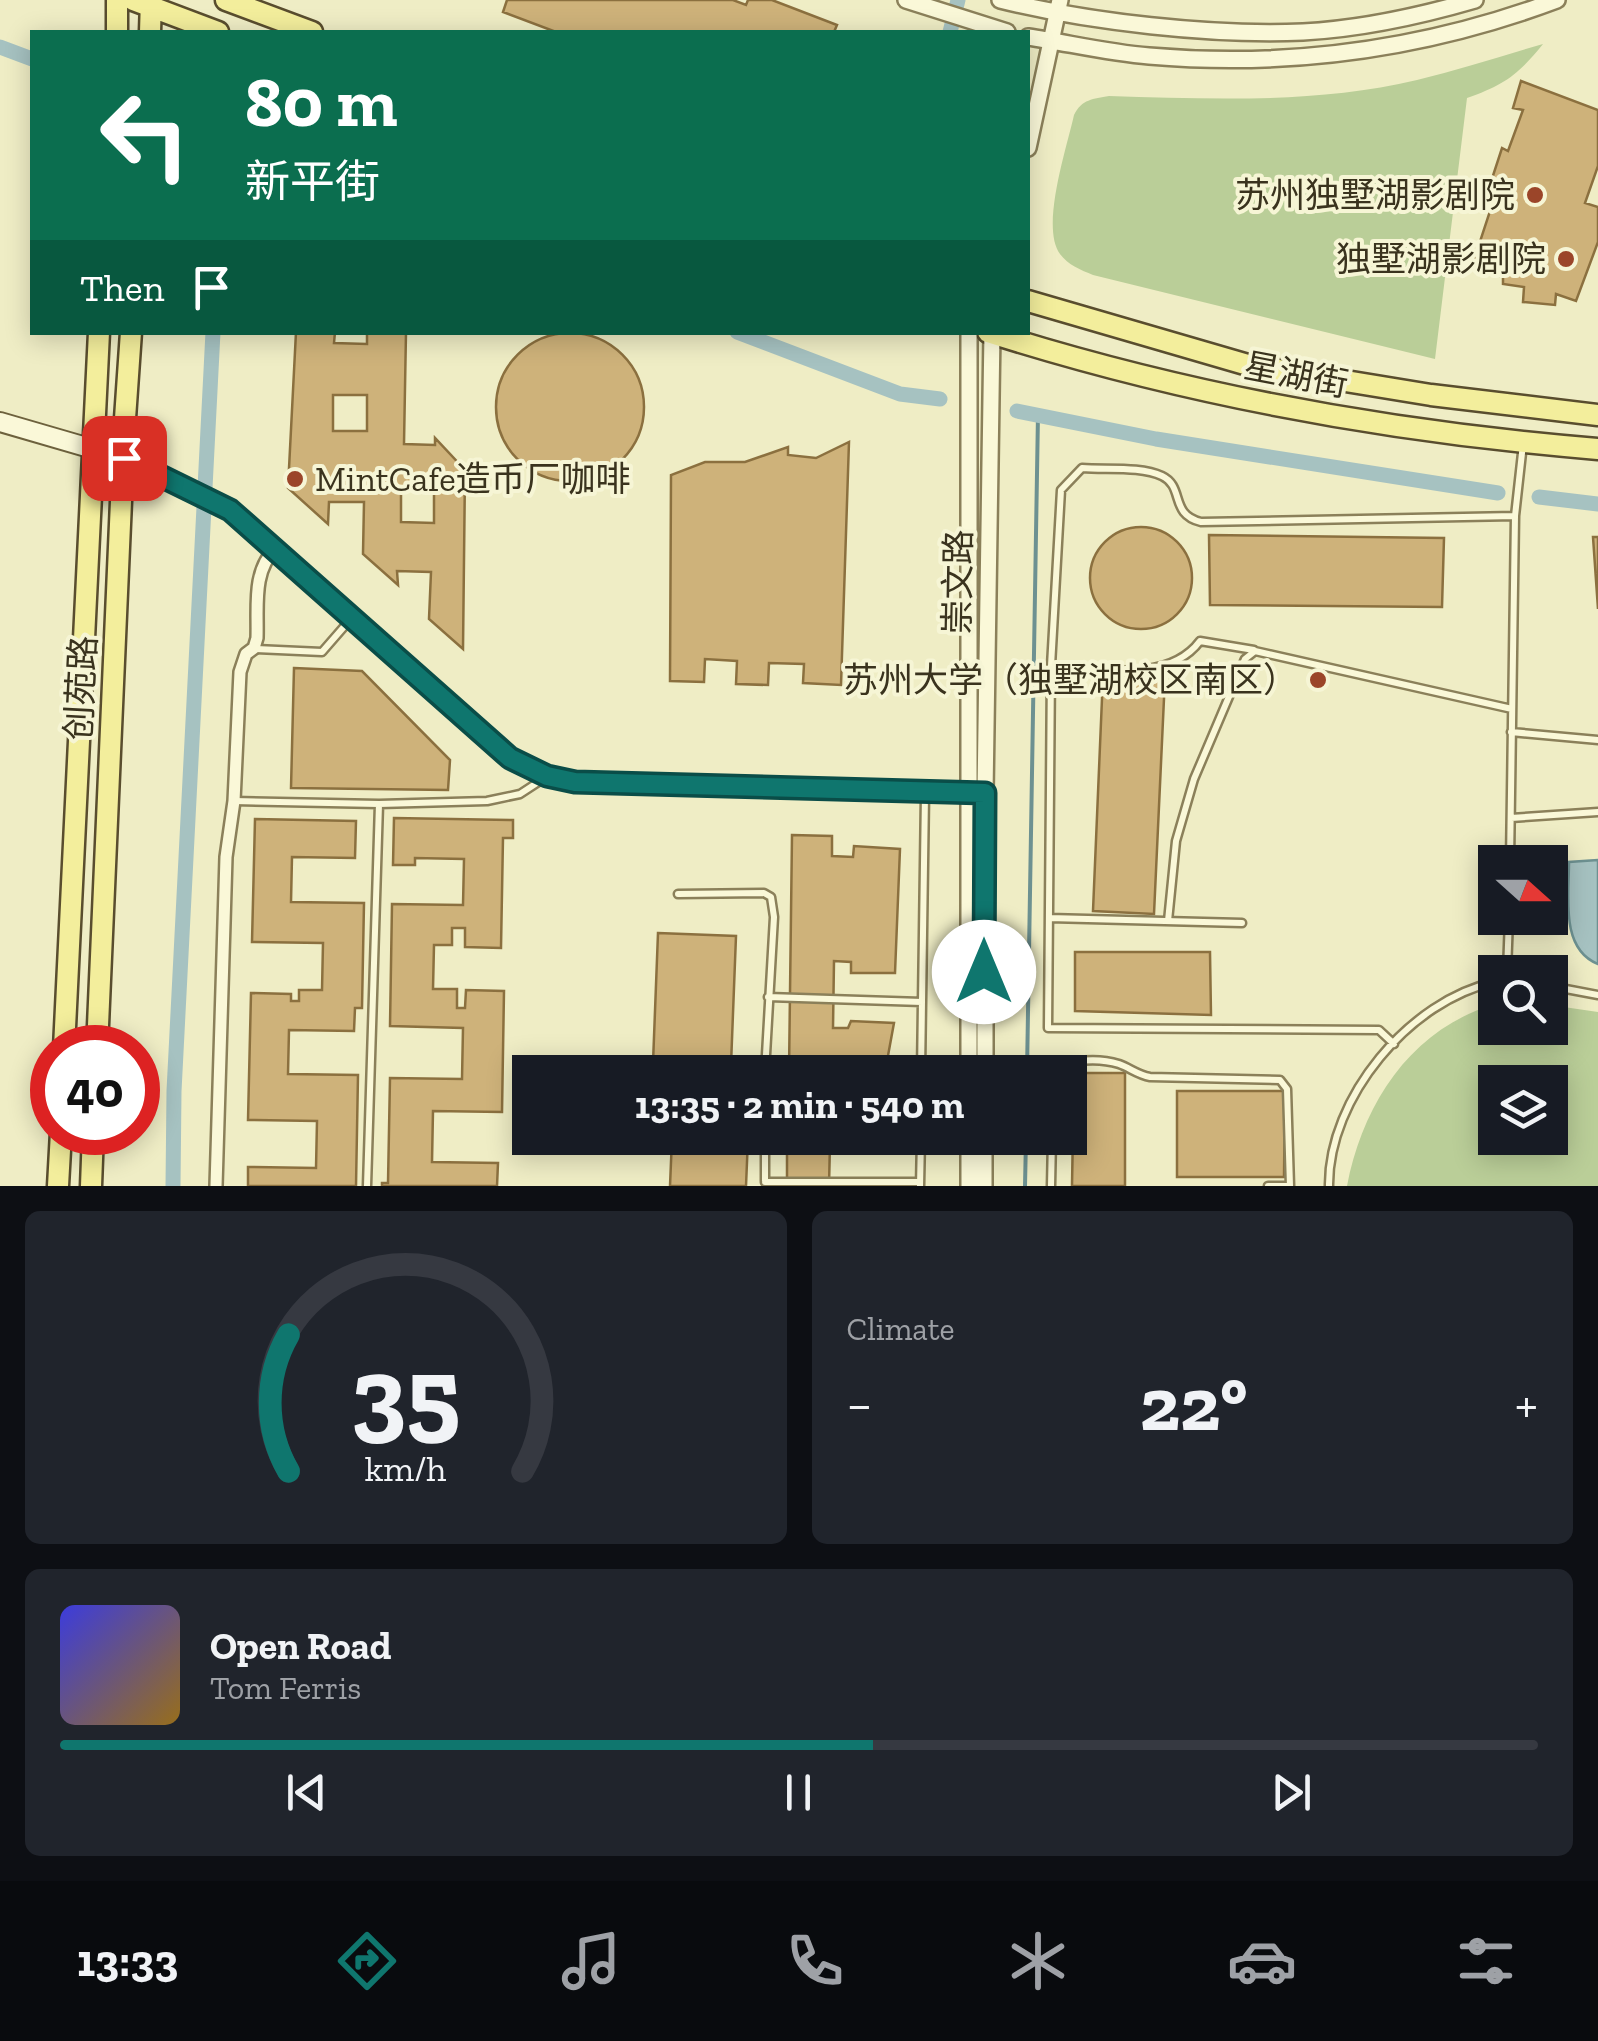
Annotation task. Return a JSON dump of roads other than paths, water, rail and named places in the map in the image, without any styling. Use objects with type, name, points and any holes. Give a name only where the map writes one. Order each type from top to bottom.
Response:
[{"type":"main road","points":[[117,0],[118,30]]},
{"type":"main road","points":[[226,0],[307,30]]},
{"type":"main road","points":[[145,2],[150,30]]},
{"type":"main road","points":[[145,2],[213,30]]},
{"type":"main road","name":"星湖街","points":[[1030,302],[1248,365],[1431,395],[1598,415]]},
{"type":"main road","name":"创苑路","points":[[65,1025],[98,335]]},
{"type":"main road","name":"创苑路","points":[[98,1025],[132,335]]},
{"type":"main road","name":"星湖街","points":[[998,335],[1184,387],[1352,419],[1598,449]]},
{"type":"main road","points":[[0,422],[124,458],[230,510],[510,758],[547,776],[575,782],[977,793]]},
{"type":"main road","points":[[58,1186],[60,1155]]},
{"type":"main road","points":[[91,1186],[92,1155]]},
{"type":"street","points":[[906,0],[1000,30]]},
{"type":"street","points":[[1000,0],[1227,31],[1304,32],[1384,22],[1475,0]]},
{"type":"street","points":[[1030,36],[1146,56],[1302,59],[1385,48],[1481,26],[1557,0]]},
{"type":"street","points":[[1015,30],[1021,2]]},
{"type":"street","points":[[1030,139],[1059,6]]},
{"type":"street","name":"崇文路","points":[[970,335],[969,454],[984,1055]]},
{"type":"street","name":"崇文路","points":[[969,1055],[991,335]]},
{"type":"street","points":[[216,1186],[226,856],[234,801],[240,672],[246,654],[254,648],[260,570],[264,559],[276,548]]},
{"type":"street","points":[[969,1155],[969,1186]]},
{"type":"street","points":[[984,1155],[984,1186]]},
{"type":"lane","points":[[1510,845],[1515,516],[1523,442]]},
{"type":"lane","points":[[1394,1044],[1379,1030],[1048,1028],[1050,666],[1061,490],[1082,468],[1147,472],[1163,476],[1172,484],[1180,508],[1188,518],[1202,522],[1515,516]]},
{"type":"lane","points":[[254,648],[322,652],[351,619]]},
{"type":"lane","points":[[1050,666],[1166,667],[1188,656],[1200,640],[1512,710]]},
{"type":"lane","points":[[1168,921],[1176,841],[1194,780],[1245,659],[1255,651]]},
{"type":"lane","points":[[1512,732],[1598,740]]},
{"type":"lane","points":[[234,801],[379,804],[509,798],[536,786],[547,776]]},
{"type":"lane","points":[[922,1055],[924,792]]},
{"type":"lane","points":[[367,1186],[379,804]]},
{"type":"lane","points":[[1511,818],[1598,812]]},
{"type":"lane","points":[[678,894],[771,897],[774,917],[766,1055]]},
{"type":"lane","points":[[1048,918],[1242,924]]},
{"type":"lane","points":[[1329,1186],[1334,1142],[1346,1108],[1394,1044],[1428,1013],[1478,986]]},
{"type":"lane","points":[[1568,989],[1598,995]]},
{"type":"lane","points":[[768,997],[922,1002]]},
{"type":"lane","points":[[1087,1061],[1116,1063],[1150,1077],[1280,1080],[1287,1089],[1290,1186],[1268,1186]]},
{"type":"lane","points":[[765,1155],[764,1184],[920,1184],[921,1155]]},
{"type":"lane","points":[[1051,1186],[1052,1155]]},
{"type":"water","points":[[1598,860],[1598,964],[1577,947],[1572,934],[1569,862]]},
{"type":"waterway","points":[[950,30],[958,0]]},
{"type":"waterway","points":[[0,47],[30,58]]},
{"type":"waterway","points":[[173,1186],[174,1091],[213,335]]},
{"type":"waterway","points":[[745,335],[900,394],[940,399]]},
{"type":"waterway","points":[[1017,411],[1156,439],[1498,493]]},
{"type":"waterway","points":[[1027,1055],[1038,414]]},
{"type":"waterway","points":[[1539,497],[1598,504]]},
{"type":"waterway","points":[[1025,1186],[1026,1155]]},
{"type":"place","name":"苏州独墅湖影剧院","points":[[1535,195]]},
{"type":"place","name":"独墅湖影剧院","points":[[1566,259]]},
{"type":"place","name":"MintCafe造币厂咖啡","points":[[295,479]]},
{"type":"place","name":"苏州大学（独墅湖校区南区）","points":[[1318,680]]}]
